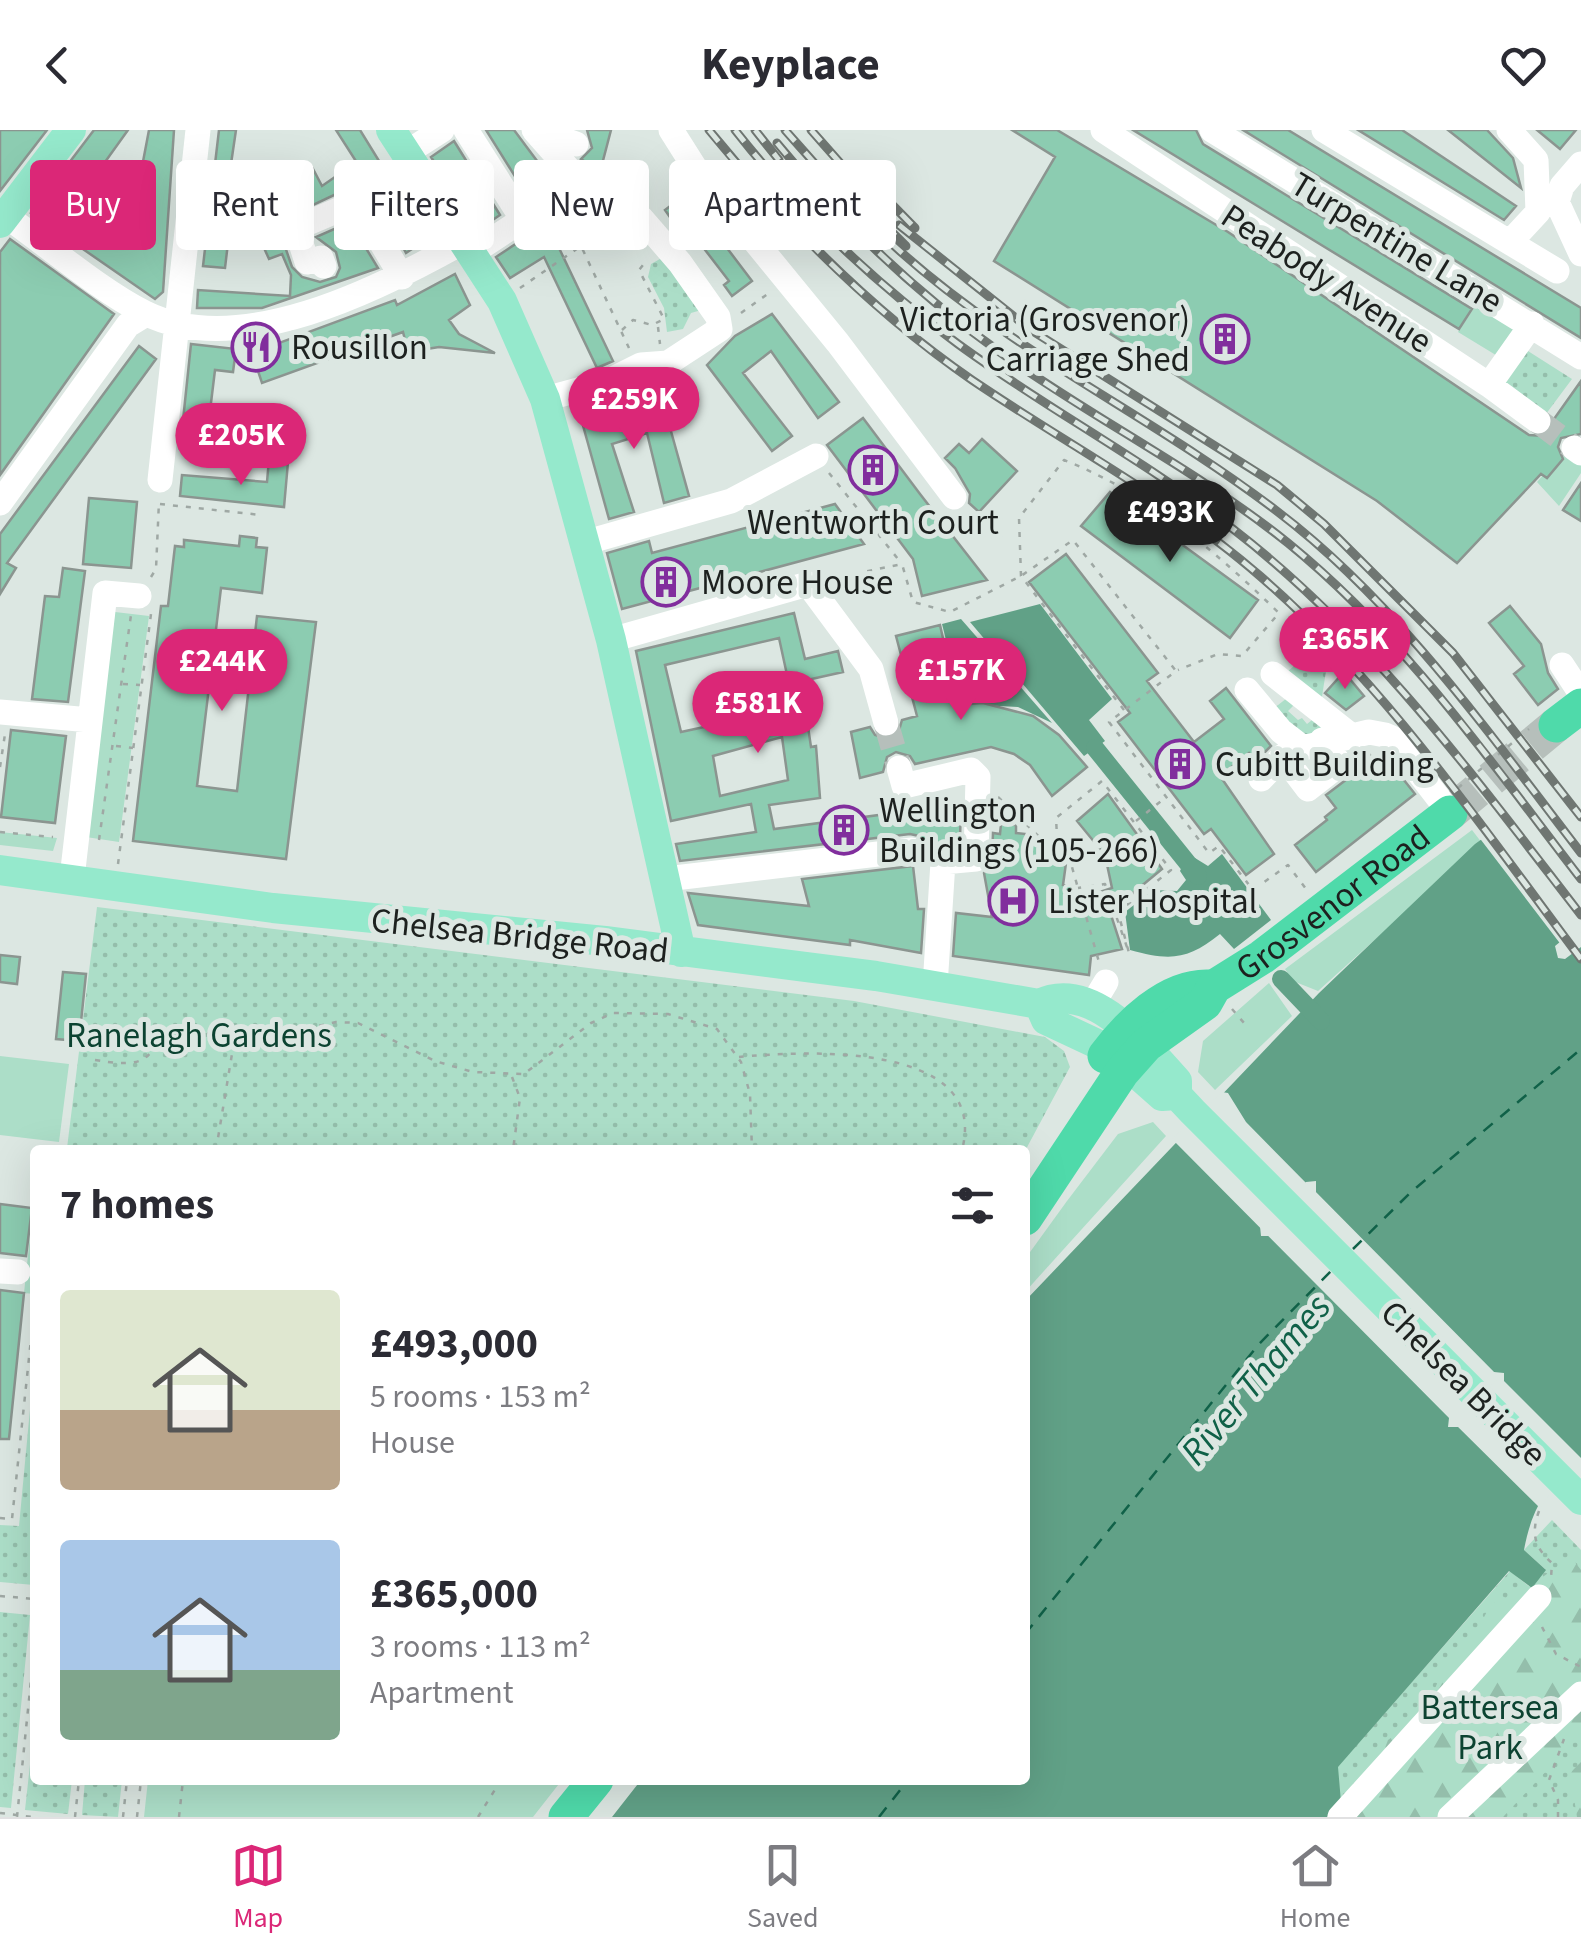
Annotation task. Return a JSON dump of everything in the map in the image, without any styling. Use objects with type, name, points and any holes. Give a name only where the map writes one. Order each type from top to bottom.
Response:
[{"type":"highway","name":"Grosvenor Road","points":[[1030,1181],[1128,1047],[1222,997],[1277,946],[1448,806]]},
{"type":"highway","name":"Grosvenor Road","points":[[1030,1210],[1128,1047]]},
{"type":"highway","points":[[566,1817],[592,1785]]},
{"type":"main road","points":[[3,220],[71,130]]},
{"type":"main road","points":[[468,250],[502,301],[546,399],[611,640],[681,952]]},
{"type":"main road","name":"Chelsea Bridge Road","points":[[0,870],[308,912],[681,952],[1039,1004],[1056,997],[1098,995],[1128,1047]]},
{"type":"main road","name":"Chelsea Bridge Road","points":[[1039,1004],[1046,1020],[1128,1047]]},
{"type":"main road","name":"Chelsea Bridge","points":[[1128,1047],[1178,1081],[1185,1103],[1581,1500]]},
{"type":"street","points":[[160,492],[198,130]]},
{"type":"street","points":[[398,141],[442,130]]},
{"type":"street","points":[[466,130],[514,206]]},
{"type":"street","points":[[561,160],[534,130],[576,144]]},
{"type":"street","points":[[671,130],[695,168],[838,343],[954,498]]},
{"type":"street","name":"Peabody Avenue","points":[[1103,130],[1538,420]]},
{"type":"street","name":"Turpentine Lane","points":[[1212,130],[1581,357]]},
{"type":"street","points":[[1324,130],[1557,271]]},
{"type":"street","points":[[1509,130],[1536,160],[1538,212],[1511,241]]},
{"type":"street","points":[[1581,164],[1562,186],[1557,202],[1581,254]]},
{"type":"street","points":[[330,283],[321,258],[307,262],[296,228],[357,202],[402,277]]},
{"type":"street","points":[[3,220],[146,314],[236,330],[253,328],[330,283],[402,277],[463,250]]},
{"type":"street","points":[[546,399],[606,382],[641,366],[668,364],[720,329],[718,317],[649,227]]},
{"type":"street","points":[[0,502],[128,325],[146,314]]},
{"type":"street","points":[[1490,385],[1532,324]]},
{"type":"street","points":[[587,542],[731,501],[816,456]]},
{"type":"street","points":[[611,640],[674,617],[808,584],[870,669],[886,723]]},
{"type":"street","points":[[72,878],[97,737],[95,680],[105,592],[148,594]]},
{"type":"street","points":[[1562,666],[1581,694]]},
{"type":"street","points":[[1273,674],[1353,737]]},
{"type":"street","points":[[1247,690],[1281,731],[1303,748]]},
{"type":"street","points":[[4,712],[97,737]]},
{"type":"street","points":[[1261,778],[1303,748],[1370,732],[1392,738],[1448,806]]},
{"type":"street","points":[[902,777],[971,770],[978,778],[976,858],[943,862],[935,986]]},
{"type":"street","points":[[666,879],[912,850]]},
{"type":"street","points":[[1340,1817],[1539,1597]]},
{"type":"street","points":[[1450,1817],[1581,1694]]},
{"type":"path","points":[[502,301],[581,246],[620,331],[641,366]]},
{"type":"path","points":[[620,331],[633,320],[652,325],[664,318],[639,270],[665,246]]},
{"type":"path","points":[[720,329],[769,292]]},
{"type":"path","points":[[816,456],[902,564],[913,602],[950,612],[1021,576],[1073,540],[1176,671]]},
{"type":"path","points":[[1124,710],[1021,576],[1019,518],[1064,460],[1116,480],[1186,531],[1279,613],[1242,656],[1218,654],[1176,671],[1109,722],[1209,853],[1219,846],[1253,890],[1288,865],[1308,891]]},
{"type":"path","points":[[118,866],[142,686],[148,594],[156,569],[160,492],[261,515]]},
{"type":"path","points":[[808,584],[902,564]]},
{"type":"path","points":[[97,850],[97,737],[121,684],[131,614],[148,594],[156,569]]},
{"type":"path","points":[[95,680],[142,686]]},
{"type":"path","points":[[0,768],[4,712]]},
{"type":"path","name":"Grosvenor Road","points":[[1448,806],[1557,718]]},
{"type":"path","points":[[97,737],[134,748]]},
{"type":"path","points":[[978,778],[1058,855],[1070,860],[1098,995]]},
{"type":"path","points":[[1058,855],[1056,818],[1102,781],[1171,870],[1118,912]]},
{"type":"path","points":[[1135,822],[1166,797]]},
{"type":"path","points":[[0,832],[60,838]]},
{"type":"path","points":[[1078,888],[1105,884],[1128,952],[1118,912],[1112,904]]},
{"type":"path","points":[[1222,997],[1244,1023]]},
{"type":"path","points":[[96,1060],[132,1066],[150,1057],[184,1022],[233,1046],[336,1022],[358,1023],[435,1061],[472,1072],[512,1075],[524,1074],[591,1023],[614,1012],[668,1014],[717,1029],[737,1057],[750,1094],[752,1145]]},
{"type":"path","points":[[217,1145],[233,1046]]},
{"type":"path","points":[[737,1057],[786,1052],[891,1058],[952,1092],[962,1111],[962,1145]]},
{"type":"path","points":[[512,1075],[520,1098],[514,1145]]},
{"type":"path","points":[[0,1518],[12,1519],[30,1345]]},
{"type":"path","points":[[26,1380],[30,1380]]},
{"type":"path","points":[[1539,1511],[1534,1537],[1553,1569],[1539,1597],[1542,1629],[1556,1654],[1581,1667]]},
{"type":"path","points":[[0,1596],[30,1599]]},
{"type":"path","points":[[17,1816],[30,1690]]},
{"type":"path","points":[[1558,1817],[1558,1800],[1549,1780],[1565,1738]]},
{"type":"path","points":[[75,1817],[78,1785]]},
{"type":"path","points":[[123,1817],[126,1785]]},
{"type":"path","points":[[137,1817],[140,1785]]},
{"type":"path","points":[[179,1817],[182,1785]]},
{"type":"path","points":[[478,1817],[497,1785]]},
{"type":"path","points":[[0,1814],[32,1817]]},
{"type":"green space","points":[[667,255],[705,309],[691,313],[683,329],[667,332],[664,308],[648,277],[651,264]]},
{"type":"green space","points":[[1478,302],[1524,329],[1504,360],[1458,332]]},
{"type":"green space","points":[[1520,346],[1572,379],[1543,418],[1495,381]]},
{"type":"green space","points":[[1561,455],[1581,465],[1581,473],[1559,506],[1537,482]]},
{"type":"green space","points":[[115,612],[149,616],[119,842],[86,837]]},
{"type":"green space","points":[[1321,644],[1335,664],[1326,671],[1321,703],[1283,675]]},
{"type":"green space","points":[[1287,698],[1293,706],[1288,711],[1298,720],[1302,718],[1307,724],[1312,720],[1335,733],[1300,738],[1273,709]]},
{"type":"green space","points":[[1472,830],[1482,843],[1318,991],[1293,981],[1285,969]]},
{"type":"green space","points":[[0,832],[57,838],[53,851],[0,845]]},
{"type":"green space","name":"Ranelagh Gardens","points":[[97,907],[854,1001],[1045,1037],[1064,1051],[1070,1067],[1028,1145],[67,1145]]},
{"type":"green space","points":[[1269,983],[1292,1016],[1215,1090],[1198,1072],[1203,1041]]},
{"type":"green space","points":[[0,1056],[69,1064],[59,1142],[0,1135]]},
{"type":"green space","points":[[1153,1122],[1166,1136],[1030,1286],[1030,1252],[1118,1134]]},
{"type":"green space","points":[[30,1236],[30,1294],[24,1293]]},
{"type":"green space","points":[[30,1409],[30,1585],[0,1582],[0,1525],[19,1526]]},
{"type":"green space","name":"Battersea Park","points":[[1552,1520],[1581,1550],[1581,1817],[1328,1817],[1340,1801],[1337,1767],[1510,1571],[1531,1588],[1545,1569],[1524,1550]]},
{"type":"green space","name":"Battersea Park","points":[[1571,1557],[1581,1570],[1581,1734],[1503,1817],[1340,1817],[1376,1772],[1388,1740],[1424,1714],[1442,1672],[1467,1649],[1491,1604],[1527,1588]]},
{"type":"green space","points":[[0,1612],[30,1615],[11,1808],[0,1807]]},
{"type":"green space","points":[[1581,1762],[1581,1817],[1577,1817],[1570,1773]]},
{"type":"green space","points":[[30,1764],[30,1785],[71,1785],[68,1814],[25,1810]]},
{"type":"green space","points":[[85,1785],[121,1785],[118,1817],[82,1815]]},
{"type":"green space","points":[[147,1785],[558,1785],[533,1817],[144,1817]]},
{"type":"water","points":[[1040,604],[1112,699],[1089,720],[1105,741],[1084,756],[970,622]]},
{"type":"water","points":[[961,619],[1052,723],[1018,707],[962,704],[942,624]]},
{"type":"water","name":"River Thames","points":[[1581,768],[1581,925],[1555,946],[1558,958],[1565,959],[1581,947],[1581,1459],[1550,1488],[1531,1521],[1524,1550],[1546,1570],[1532,1588],[1509,1571],[1338,1767],[1341,1802],[1327,1817],[612,1817],[637,1785],[1030,1785],[1030,1296],[1319,993],[1475,844]],"holes":[[[1316,1181],[1316,1193],[1269,1236],[1261,1236],[1260,1226],[1306,1182]],[[1494,1372],[1504,1373],[1504,1382],[1459,1427],[1448,1427],[1449,1418]]]},
{"type":"water","points":[[1222,854],[1271,920],[1234,949],[1220,934],[1198,949],[1178,956],[1130,950],[1125,912],[1153,890],[1177,891],[1186,880],[1180,871],[1185,860],[1195,858],[1208,866]]},
{"type":"pier","points":[[1581,763],[1581,932],[1562,946],[1478,836]]},
{"type":"pier","points":[[1222,1092],[1228,1093],[1246,1122],[1310,1187],[1265,1231],[1311,1187],[1499,1377],[1453,1422],[1172,1139]]},
{"type":"pier","points":[[1500,1377],[1581,1458],[1581,1465],[1556,1485],[1540,1508],[1453,1422]]},
{"type":"building","points":[[0,130],[47,130],[0,191]]},
{"type":"building","points":[[94,130],[128,130],[106,160],[71,160]]},
{"type":"building","points":[[149,130],[174,130],[163,292],[155,299],[84,250],[156,250],[156,160],[143,160]]},
{"type":"building","points":[[219,130],[236,130],[232,160],[215,160]]},
{"type":"building","points":[[336,130],[360,130],[378,160],[355,160]]},
{"type":"building","points":[[486,130],[514,130],[536,160],[514,160],[514,175]]},
{"type":"building","points":[[587,130],[611,130],[603,160],[581,159],[592,148]]},
{"type":"building","name":"Victoria (Grosvenor) Carriage Shed","points":[[1012,130],[1057,130],[1228,232],[1529,435],[1544,436],[1550,431],[1581,381],[1581,434],[1561,438],[1558,447],[1563,459],[1547,478],[1541,474],[1457,563],[1377,501],[994,261],[1055,157]]},
{"type":"building","points":[[1133,130],[1196,130],[1203,144],[1472,309],[1459,329]]},
{"type":"building","points":[[1243,130],[1288,130],[1581,308],[1581,338]]},
{"type":"building","points":[[1358,130],[1402,130],[1516,206],[1504,220]]},
{"type":"building","points":[[1448,130],[1487,130],[1513,158],[1521,188]]},
{"type":"building","points":[[1537,130],[1576,130],[1560,149]]},
{"type":"building","points":[[454,141],[466,160],[433,160],[431,157]]},
{"type":"building","points":[[314,171],[322,186],[334,178],[334,195],[314,204]]},
{"type":"building","points":[[334,229],[334,250],[367,250],[378,268],[262,308],[197,308],[198,290],[290,296],[291,275],[282,254],[269,259],[265,250],[286,250],[292,267],[302,277],[320,282],[336,277],[340,268],[336,252],[316,237]]},
{"type":"building","points":[[10,239],[114,314],[0,475],[0,252]]},
{"type":"building","points":[[514,245],[514,250],[560,250],[613,361],[597,368],[544,257],[510,278],[496,257]]},
{"type":"building","points":[[205,250],[227,250],[225,268],[203,266]]},
{"type":"building","points":[[705,250],[728,250],[752,281],[732,296],[724,285],[729,281]]},
{"type":"building","points":[[455,274],[470,305],[449,320],[459,334],[495,353],[439,347],[408,352],[403,332],[262,383],[252,353],[395,300],[397,305]]},
{"type":"building","points":[[772,314],[839,402],[818,418],[771,351],[743,373],[792,436],[772,451],[707,365],[735,336]]},
{"type":"building","points":[[191,344],[236,349],[233,372],[215,370],[205,452],[180,449]]},
{"type":"building","points":[[139,346],[156,359],[7,563],[16,568],[0,594],[0,534]]},
{"type":"building","points":[[662,399],[689,496],[664,503],[647,433],[612,444],[634,512],[609,519],[582,422],[604,416],[603,410],[637,400],[639,405]]},
{"type":"building","points":[[863,418],[987,580],[922,596],[913,559],[827,445]]},
{"type":"building","points":[[982,439],[1017,471],[979,512],[969,503],[970,494],[945,458],[959,444],[969,453]]},
{"type":"building","points":[[269,459],[288,462],[284,507],[180,496],[182,475],[267,482]]},
{"type":"building","points":[[1581,483],[1581,521],[1563,510]]},
{"type":"building","points":[[1110,492],[1258,600],[1230,638],[1081,526]]},
{"type":"building","points":[[89,498],[137,502],[131,568],[83,564]]},
{"type":"building","name":"Moore House","points":[[835,504],[864,544],[622,609],[607,553],[649,541],[652,553]]},
{"type":"building","points":[[240,536],[257,538],[256,547],[267,548],[262,593],[221,588],[197,786],[237,791],[257,616],[316,622],[286,859],[133,841],[161,606],[168,606],[175,546],[184,547],[184,540],[239,546]]},
{"type":"building","points":[[1066,554],[1158,673],[1147,681],[1194,742],[1224,719],[1210,701],[1226,688],[1271,746],[1255,762],[1249,753],[1220,776],[1274,854],[1246,875],[1211,829],[1204,834],[1118,722],[1130,713],[1029,582]]},
{"type":"building","points":[[63,568],[85,571],[68,702],[32,699],[45,596],[59,597]]},
{"type":"building","points":[[1510,606],[1541,644],[1548,673],[1558,689],[1538,705],[1514,674],[1524,666],[1489,623]]},
{"type":"building","points":[[794,613],[805,659],[838,651],[843,672],[789,684],[779,638],[665,665],[681,732],[718,724],[717,719],[746,711],[748,717],[786,707],[807,720],[811,747],[816,746],[820,798],[769,805],[774,829],[961,804],[960,839],[927,845],[919,836],[910,834],[680,861],[676,844],[756,832],[751,804],[671,821],[636,651]],"holes":[[[782,737],[788,780],[720,796],[713,756]]]},
{"type":"building","points":[[940,625],[958,705],[983,703],[1033,716],[1059,735],[1087,767],[1052,796],[1030,765],[1014,754],[991,747],[915,764],[910,756],[896,752],[887,757],[883,772],[860,778],[851,732],[870,727],[875,735],[889,739],[898,734],[902,720],[917,716],[896,636]]},
{"type":"building","points":[[1344,672],[1364,696],[1346,710],[1325,693]]},
{"type":"building","points":[[11,730],[66,736],[55,823],[1,817]]},
{"type":"building","points":[[1366,750],[1383,772],[1392,765],[1415,794],[1316,872],[1295,845],[1336,808],[1326,795],[1351,776],[1354,756]]},
{"type":"building","name":"Lister Hospital","points":[[1108,794],[1162,869],[1110,912],[1122,949],[1091,956],[1089,975],[953,956],[956,913],[992,917],[984,873],[992,860],[993,833],[1000,834],[1001,824],[1016,825],[1016,833],[1026,834],[1025,842],[1043,844],[1041,860],[1066,863],[1063,885],[1072,886],[1071,894],[1088,896],[1112,888],[1105,855],[1077,821]]},
{"type":"building","points":[[913,866],[918,909],[924,909],[921,953],[850,940],[850,945],[698,925],[688,893],[809,906],[802,879]]},
{"type":"building","points":[[0,955],[20,957],[17,984],[0,982]]},
{"type":"building","points":[[63,972],[86,974],[79,1041],[56,1039]]},
{"type":"building","points":[[0,1204],[30,1208],[26,1256],[0,1253]]},
{"type":"building","points":[[0,1290],[24,1293],[9,1439],[0,1439]]},
{"type":"waterway","points":[[1095,748],[1198,876]]},
{"type":"waterway","points":[[1281,979],[1321,1021]]},
{"type":"ferry route","points":[[1353,1249],[1410,1193],[1581,1049]]},
{"type":"ferry route","points":[[1030,1628],[1259,1344],[1333,1269]]},
{"type":"ferry route","points":[[879,1817],[904,1785]]},
{"type":"tunnel","points":[[1538,421],[1574,448]]},
{"type":"tunnel","points":[[886,723],[899,768]]},
{"type":"tunnel","points":[[1450,813],[1556,725]]},
{"type":"railway","points":[[709,130],[800,232],[900,325],[972,380],[1192,522],[1306,618],[1431,759],[1581,959]]},
{"type":"railway","points":[[735,130],[812,217],[927,321],[1200,504],[1284,571],[1331,615],[1419,711],[1581,915]]},
{"type":"railway","points":[[755,130],[779,160]]},
{"type":"railway","points":[[785,130],[812,160]]},
{"type":"railway","points":[[811,130],[838,160]]},
{"type":"railway","points":[[777,143],[880,254],[967,328],[1033,375],[1218,492],[1288,543],[1330,580],[1444,702],[1581,879]]},
{"type":"railway","points":[[896,209],[915,228]]},
{"type":"railway","points":[[899,225],[1031,330],[1277,485],[1324,524],[1453,653],[1581,817]]},
{"type":"railway","points":[[896,236],[906,246]]},
{"type":"railway","points":[[896,247],[983,317],[1230,477],[1321,548],[1363,587],[1440,672],[1581,853]]},
{"type":"place","name":"Victoria (Grosvenor) Carriage Shed","points":[[1225,339]]},
{"type":"place","name":"Rousillon","points":[[256,347]]},
{"type":"place","name":"Wentworth Court","points":[[873,470]]},
{"type":"place","name":"Moore House","points":[[666,582]]},
{"type":"place","name":"Cubitt Building","points":[[1180,764]]},
{"type":"place","name":"Wellington Buildings (105-266)","points":[[844,830]]},
{"type":"place","name":"Lister Hospital","points":[[1013,901]]}]
